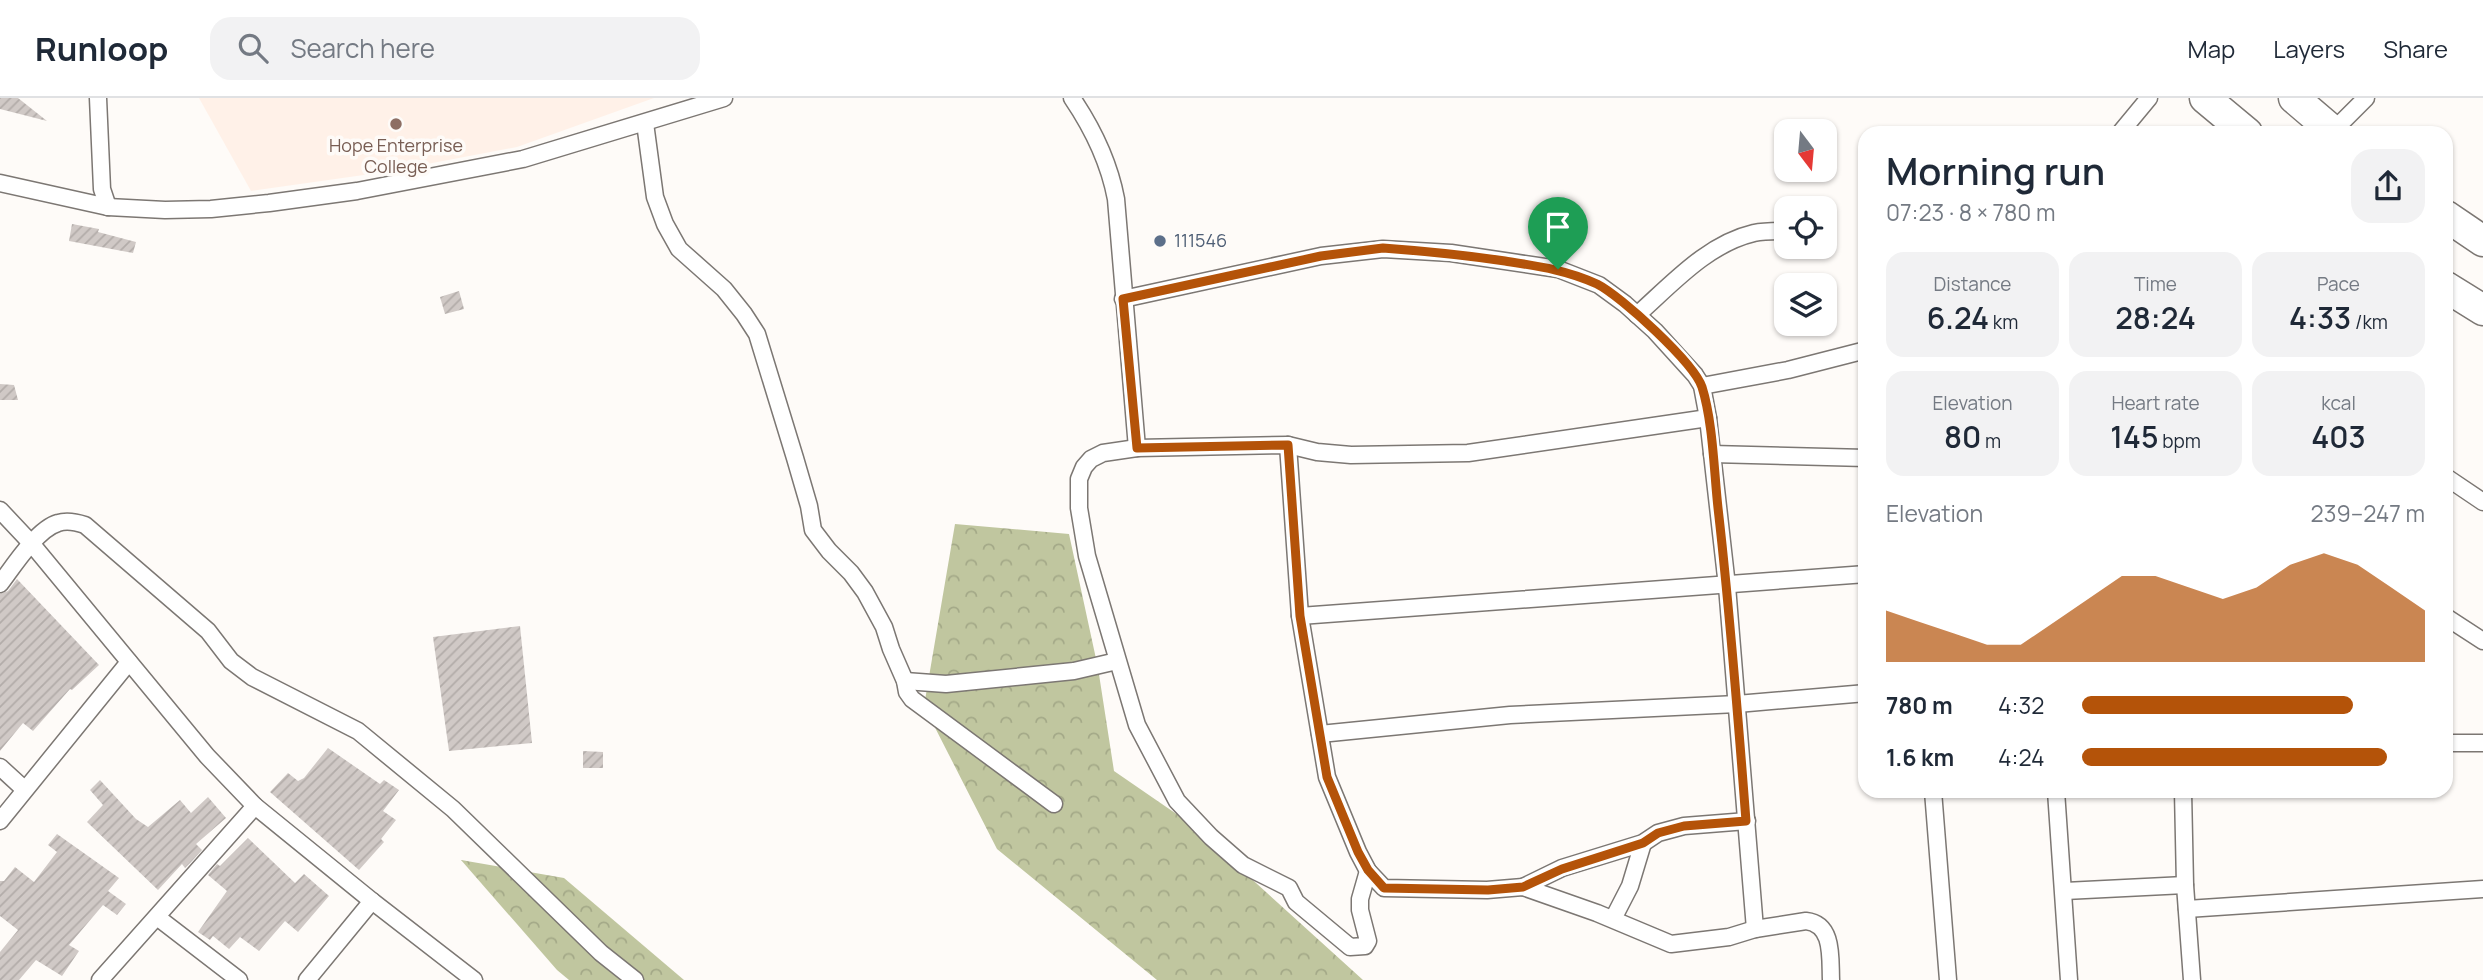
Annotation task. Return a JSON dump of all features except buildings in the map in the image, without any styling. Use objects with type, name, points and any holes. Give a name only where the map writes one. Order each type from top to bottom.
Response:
[{"type":"highway","points":[[2206,98],[2239,126]]},
{"type":"highway","points":[[2294,98],[2327,126]]},
{"type":"highway","points":[[2453,220],[2483,241]]},
{"type":"highway","points":[[2453,291],[2483,310]]},
{"type":"street","points":[[98,98],[102,189],[108,207]]},
{"type":"street","points":[[0,183],[108,207],[211,209],[357,191],[523,159],[724,98]]},
{"type":"street","points":[[1072,98],[1091,128],[1111,173],[1116,199],[1137,448]]},
{"type":"street","points":[[2126,126],[2149,98]]},
{"type":"street","points":[[2340,126],[2366,98]]},
{"type":"street","points":[[645,123],[655,197],[665,224],[679,249],[724,289],[757,334],[809,506],[813,530],[865,592],[884,627],[907,692],[912,699],[1054,804]]},
{"type":"street","points":[[1637,315],[1699,260],[1728,242],[1755,233],[1774,232]]},
{"type":"street","points":[[1123,299],[1321,256],[1383,248],[1451,253],[1558,269],[1599,285],[1637,315],[1695,375],[1702,386],[1727,586],[1755,929]]},
{"type":"street","points":[[1702,386],[1788,370],[1858,352]]},
{"type":"street","points":[[1368,870],[1360,899],[1360,910],[1368,941],[1365,946],[1350,947],[1296,902],[1289,888],[1243,865],[1211,837],[1177,801],[1137,725],[1087,556],[1079,508],[1079,479],[1084,467],[1091,459],[1103,453],[1137,448],[1288,445],[1317,452],[1351,455],[1468,453],[1708,418]]},
{"type":"street","points":[[1288,445],[1300,616],[1327,777],[1344,823],[1368,870],[1384,888],[1451,887],[1488,890],[1523,887],[1562,869],[1643,843],[1658,833],[1684,826],[1746,821]]},
{"type":"street","points":[[1712,454],[1858,458]]},
{"type":"street","points":[[2453,482],[2483,502]]},
{"type":"street","points":[[0,510],[31,543],[207,756],[255,806],[474,980]]},
{"type":"street","points":[[0,584],[31,543],[56,523],[74,522],[85,525],[208,631],[231,661],[252,677],[358,731],[453,809],[601,953],[635,980]]},
{"type":"street","points":[[1300,616],[1858,575]]},
{"type":"street","points":[[2453,622],[2483,641]]},
{"type":"street","points":[[905,681],[946,684],[1074,671],[1117,661]]},
{"type":"street","points":[[0,821],[129,662]]},
{"type":"street","points":[[1320,734],[1510,715],[1737,704],[1858,694]]},
{"type":"street","points":[[2453,743],[2483,743]]},
{"type":"street","points":[[0,767],[24,789]]},
{"type":"street","points":[[1934,798],[1948,980]]},
{"type":"street","points":[[2057,798],[2069,980]]},
{"type":"street","points":[[2183,798],[2185,885],[2192,980]]},
{"type":"street","points":[[100,980],[255,806]]},
{"type":"street","points":[[1613,919],[1630,886],[1643,843]]},
{"type":"street","points":[[2065,891],[2185,885]]},
{"type":"street","points":[[1523,887],[1613,919],[1671,944],[1728,937],[1806,920],[1821,926],[1829,946],[1831,980]]},
{"type":"street","points":[[2187,909],[2483,889]]},
{"type":"street","points":[[307,980],[372,901]]},
{"type":"street","points":[[157,917],[239,980]]},
{"type":"shaded area","name":"Hope Enterprise College","points":[[199,98],[654,98],[517,147],[385,172],[251,191]]},
{"type":"green space","points":[[955,524],[1069,534],[1098,668],[1114,771],[1191,824],[1363,980],[1157,980],[997,849],[924,706]]},
{"type":"green space","points":[[461,860],[564,878],[684,980],[569,980],[557,970]]},
{"type":"place","name":"Hope Enterprise College","points":[[396,124]]},
{"type":"place","name":"111546","points":[[1160,241]]},
{"type":"route","points":[[1383,248],[1451,253],[1558,269],[1599,285],[1625,304],[1655,331],[1702,386],[1727,586],[1746,821],[1684,826],[1658,833],[1643,843],[1562,869],[1523,887],[1488,890],[1451,887],[1384,888],[1368,870],[1358,852],[1327,777],[1300,616],[1288,445],[1137,448],[1123,299],[1321,256],[1383,248]]}]
